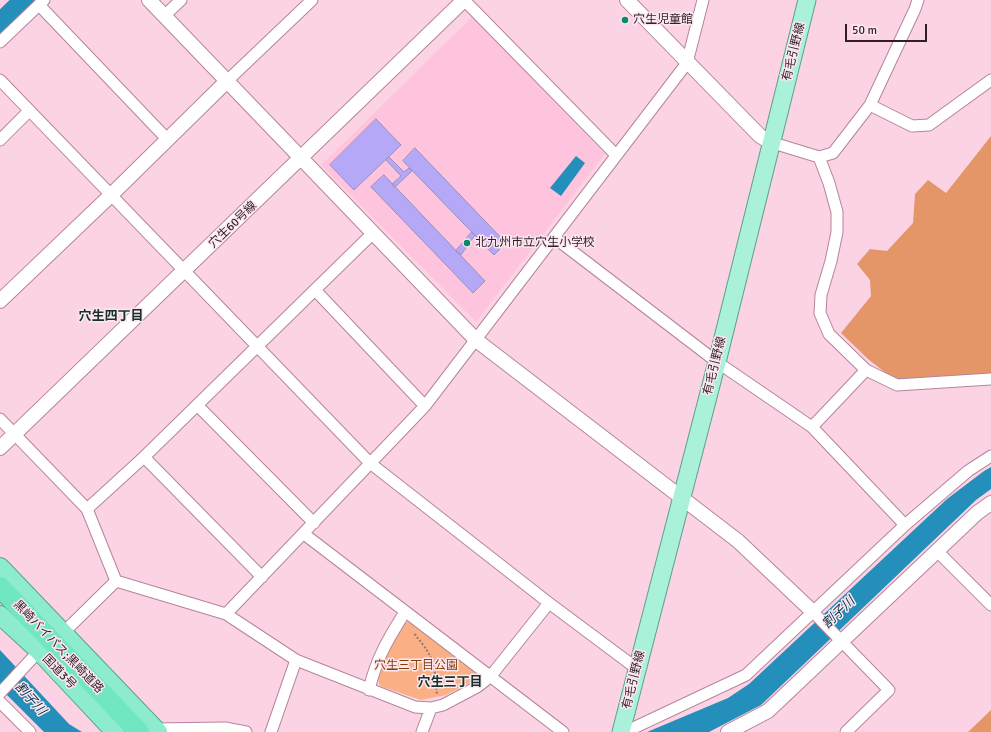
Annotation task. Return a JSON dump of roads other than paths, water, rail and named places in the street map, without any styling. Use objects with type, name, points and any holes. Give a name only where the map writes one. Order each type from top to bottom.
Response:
[{"type":"highway","points":[[0,567],[63,633],[151,731]]},
{"type":"highway","name":"黒崎バイパス;黒崎道路","points":[[0,587],[118,721],[151,731]]},
{"type":"highway","name":"国道3号","points":[[0,615],[118,721]]},
{"type":"main road","name":"有毛引野線","points":[[621,732],[636,668],[717,362],[770,142],[807,0]]},
{"type":"street","points":[[149,0],[226,82],[476,340],[738,541],[814,612],[889,690],[846,732]]},
{"type":"street","points":[[164,16],[181,0]]},
{"type":"street","points":[[0,301],[312,0]]},
{"type":"street","points":[[464,0],[616,155]]},
{"type":"street","name":"穴生60号線","points":[[0,448],[464,0]]},
{"type":"street","points":[[627,0],[760,136],[770,142],[818,157],[833,153],[870,105],[916,9],[918,0]]},
{"type":"street","points":[[226,614],[425,406],[555,238],[616,155],[687,63],[703,0]]},
{"type":"street","points":[[0,42],[41,2],[167,139]]},
{"type":"street","points":[[0,80],[110,196],[185,271],[370,463],[549,603],[636,668]]},
{"type":"street","points":[[870,105],[912,126],[929,125],[991,80]]},
{"type":"street","points":[[0,140],[29,110]]},
{"type":"street","points":[[818,157],[829,183],[837,212],[837,232],[831,261],[821,295],[820,313],[829,334],[866,370],[897,385],[991,380]]},
{"type":"street","points":[[88,508],[144,457],[258,347],[373,233]]},
{"type":"street","points":[[555,238],[717,362],[812,427],[905,524]]},
{"type":"street","points":[[315,290],[425,406]]},
{"type":"street","points":[[812,427],[866,370]]},
{"type":"street","points":[[197,405],[314,523]]},
{"type":"street","points":[[0,419],[88,508],[116,581]]},
{"type":"street","points":[[625,732],[746,675],[905,524],[968,471],[991,456]]},
{"type":"street","points":[[144,457],[262,577]]},
{"type":"street","points":[[728,732],[768,711],[839,638],[937,551],[977,513],[991,504]]},
{"type":"street","points":[[304,534],[563,732]]},
{"type":"street","points":[[937,551],[991,605]]},
{"type":"street","points":[[116,581],[226,614],[296,660],[415,707],[430,708],[443,705],[476,687],[490,677],[549,603]]},
{"type":"street","points":[[63,633],[116,581]]},
{"type":"street","points":[[369,690],[373,668],[405,612]]},
{"type":"street","points":[[0,693],[24,669],[39,651]]},
{"type":"street","points":[[271,732],[296,660]]},
{"type":"street","points":[[0,702],[30,732]]},
{"type":"street","points":[[422,732],[430,708]]},
{"type":"street","points":[[151,731],[210,727],[246,732]]},
{"type":"water","points":[[576,156],[585,163],[561,196],[550,188]]},
{"type":"water","name":"割子川","points":[[991,467],[991,489],[976,500],[761,705],[709,732],[647,732],[728,698],[749,684],[947,499]]},
{"type":"water","name":"割子川","points":[[0,650],[69,724],[82,732],[44,732],[0,688]]},
{"type":"waterway","points":[[0,23],[24,0]]},
{"type":"place","name":"穴生児童館","points":[[625,20]]},
{"type":"place","name":"北九州市立穴生小学校","points":[[467,243]]},
{"type":"district","name":"穴生四丁目","points":[[111,317]]},
{"type":"district","name":"穴生三丁目","points":[[450,683]]},
{"type":"park label","name":"穴生三丁目公園","points":[[416,666]]}]
